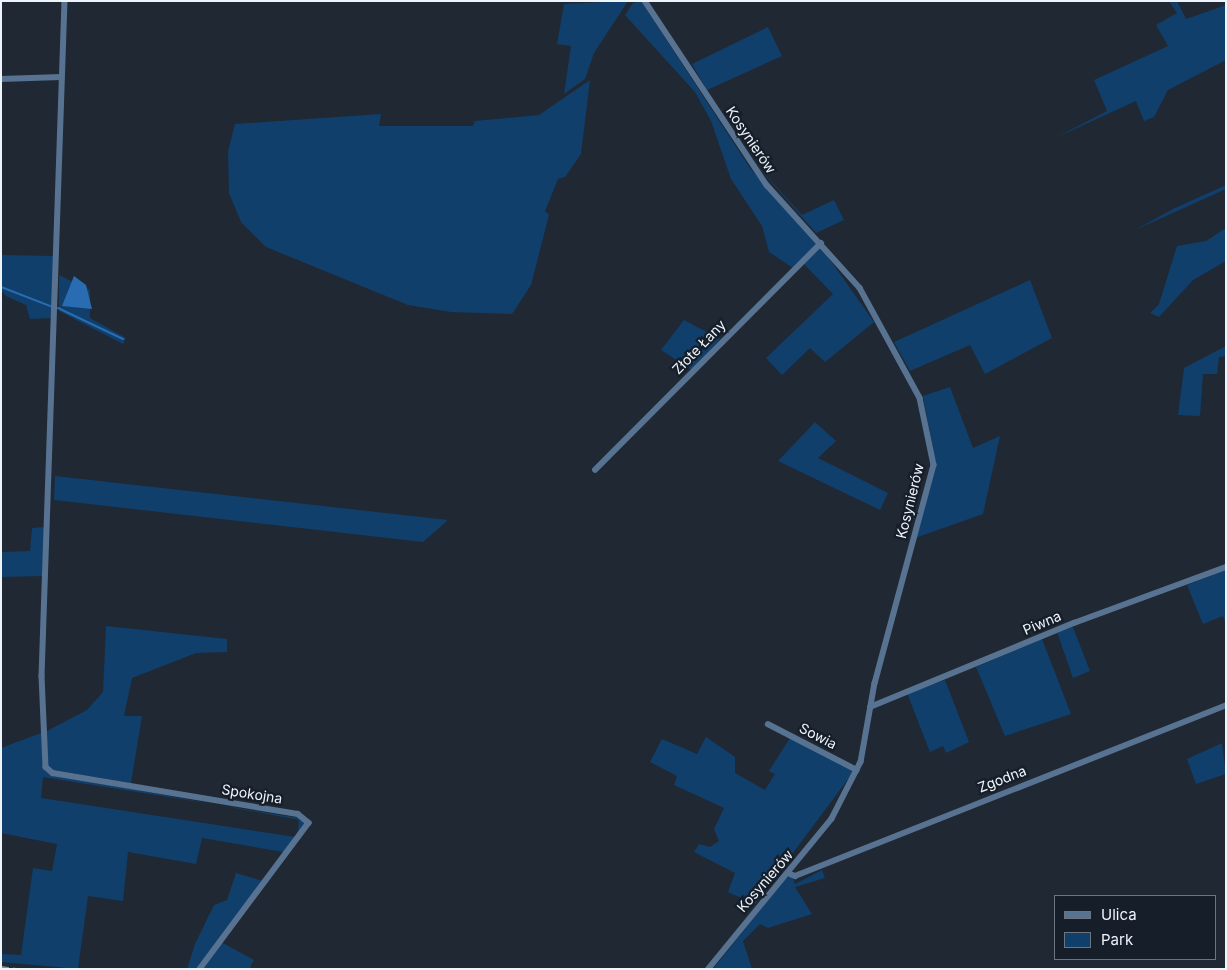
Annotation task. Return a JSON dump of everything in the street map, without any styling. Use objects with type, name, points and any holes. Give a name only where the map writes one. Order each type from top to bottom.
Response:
[{"type":"street","points":[[1,78],[61,76],[65,1]]},
{"type":"street","name":"Kosynierów","points":[[645,1],[767,185],[822,243],[860,288],[920,398],[934,465],[870,707],[857,770],[832,820],[709,969]]},
{"type":"street","name":"Spokojna","points":[[61,76],[43,731],[46,767],[53,773],[305,817],[309,823],[299,839],[200,969]]},
{"type":"street","name":"Złote Łany","points":[[595,470],[822,243]]},
{"type":"street","name":"Piwna","points":[[870,707],[1226,566]]},
{"type":"street","name":"Zgodna","points":[[788,873],[795,876],[1226,705]]},
{"type":"street","name":"Sowia","points":[[768,724],[857,770]]},
{"type":"green space","points":[[628,1],[594,53],[585,79],[564,94],[571,46],[557,44],[564,4]]},
{"type":"green space","points":[[641,1],[750,168],[817,245],[793,268],[769,252],[762,226],[731,179],[711,121],[695,92],[625,15],[633,3]]},
{"type":"green space","points":[[1169,1],[1177,1],[1186,19],[1226,5],[1226,60],[1168,90],[1154,117],[1144,121],[1136,101],[1055,138],[1107,111],[1094,80],[1168,46],[1156,25],[1177,13]]},
{"type":"green space","points":[[768,27],[782,56],[707,90],[692,64]]},
{"type":"green space","points":[[590,80],[581,154],[565,177],[558,179],[545,211],[549,215],[531,285],[512,314],[451,312],[408,305],[266,247],[241,222],[229,193],[228,152],[235,124],[381,114],[379,126],[473,126],[475,121],[539,115]]},
{"type":"green space","points":[[752,160],[802,215],[834,200],[844,220],[816,233]]},
{"type":"green space","points":[[1226,185],[1226,189],[1135,230],[1173,209]]},
{"type":"green space","points":[[1226,228],[1226,261],[1193,280],[1159,317],[1150,313],[1159,304],[1177,246],[1206,241]]},
{"type":"green space","points":[[821,247],[874,322],[825,362],[810,348],[782,375],[766,358],[833,294],[803,263]]},
{"type":"green space","points":[[1,255],[55,256],[52,318],[30,319],[26,305],[6,296],[1,290]]},
{"type":"green space","points":[[59,275],[90,290],[90,318],[126,338],[123,344],[59,311]]},
{"type":"green space","points":[[1030,280],[1052,338],[985,374],[970,345],[910,371],[894,342]]},
{"type":"green space","points":[[684,320],[720,339],[692,370],[661,350]]},
{"type":"green space","points":[[1226,346],[1226,356],[1219,357],[1217,374],[1203,374],[1200,416],[1178,415],[1184,368]]},
{"type":"green space","points":[[950,387],[973,448],[1000,436],[983,514],[915,538],[936,464],[923,396]]},
{"type":"green space","points":[[815,422],[836,441],[818,458],[888,493],[880,510],[778,461]]},
{"type":"green space","points":[[55,476],[448,520],[423,542],[54,500]]},
{"type":"green space","points":[[45,527],[44,576],[1,577],[1,552],[30,551],[32,528]]},
{"type":"green space","points":[[1226,570],[1226,624],[1223,616],[1203,624],[1187,585]]},
{"type":"green space","points":[[1072,625],[1090,671],[1073,678],[1057,632]]},
{"type":"green space","points":[[106,626],[227,639],[227,652],[196,653],[132,678],[124,716],[142,716],[131,783],[53,770],[47,764],[45,732],[87,710],[103,692]]},
{"type":"green space","points":[[1042,639],[1071,714],[1005,736],[976,667]]},
{"type":"green space","points":[[945,680],[969,742],[946,753],[943,746],[930,752],[907,693]]},
{"type":"green space","points":[[41,733],[43,766],[50,774],[221,805],[43,777],[41,798],[295,837],[298,832],[299,820],[305,821],[305,826],[198,969],[187,969],[195,944],[214,905],[227,900],[236,873],[263,881],[283,852],[202,838],[196,864],[128,852],[123,901],[88,896],[78,969],[1,962],[1,954],[21,955],[33,868],[52,871],[57,844],[1,833],[1,748]]},
{"type":"green space","points":[[706,737],[735,757],[735,773],[765,790],[775,774],[769,771],[790,738],[854,771],[755,904],[728,892],[735,873],[694,852],[699,844],[710,847],[719,841],[714,829],[724,808],[674,785],[677,776],[650,762],[662,739],[697,754]]},
{"type":"green space","points":[[1222,743],[1226,774],[1196,784],[1187,759]]},
{"type":"green space","points":[[822,870],[825,878],[795,887],[812,914],[768,928],[760,924],[743,941],[752,969],[713,969],[786,878],[792,876],[795,884]]},
{"type":"green space","points":[[221,942],[254,960],[250,967],[254,969],[203,969]]},
{"type":"shaded area","points":[[74,276],[86,285],[92,309],[62,306]]},
{"type":"waterway","points":[[1,287],[50,306]]},
{"type":"waterway","points":[[58,308],[123,339]]},
{"type":"railway","points":[[1,967],[16,969]]}]
